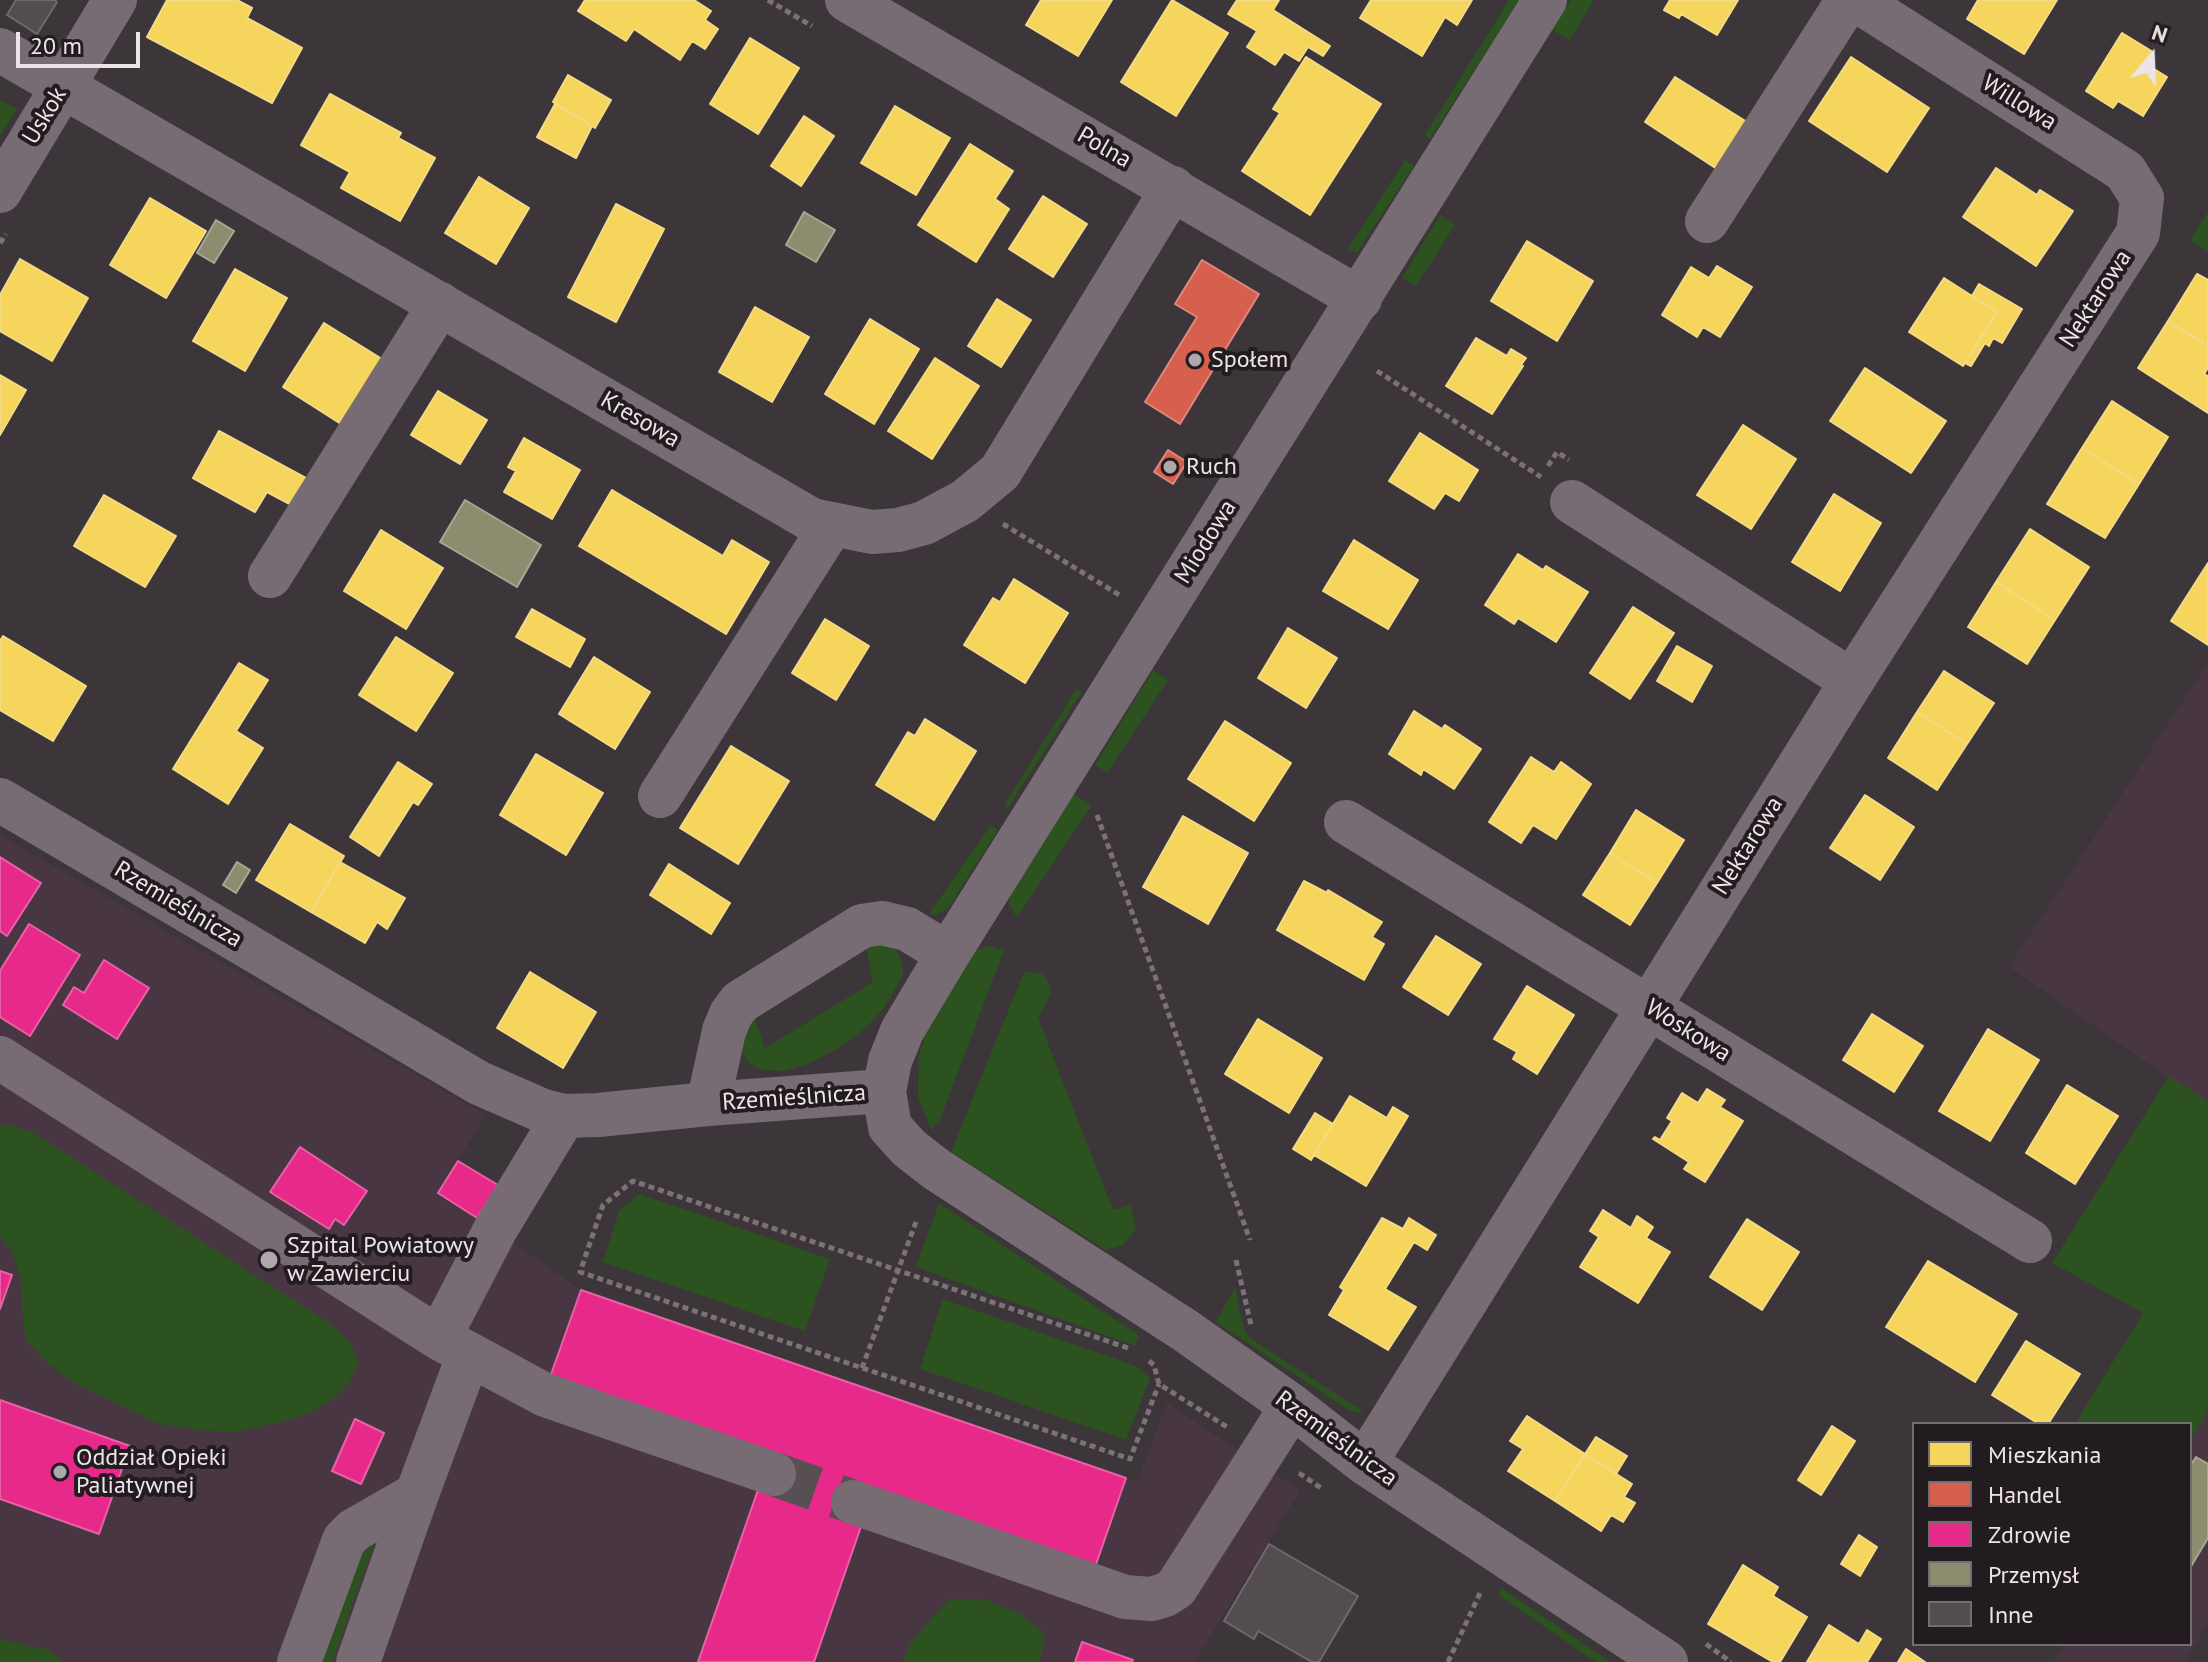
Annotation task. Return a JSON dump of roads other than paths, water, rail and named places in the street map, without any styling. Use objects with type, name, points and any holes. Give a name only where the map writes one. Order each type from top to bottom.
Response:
[{"type":"street","name":"Uskok","points":[[0,191],[115,0]]},
{"type":"street","name":"Polna","points":[[847,0],[1360,299]]},
{"type":"street","name":"Miodowa","points":[[884,1091],[890,1061],[902,1031],[948,954],[1545,0]]},
{"type":"street","points":[[1707,221],[1848,0]]},
{"type":"street","name":"Willowa","points":[[1856,0],[2125,171],[2142,198],[2138,233]]},
{"type":"street","name":"Kresowa","points":[[0,50],[812,520],[872,532],[898,530],[924,523],[965,501],[1000,472],[1173,188]]},
{"type":"street","name":"Nektarowa","points":[[1365,1463],[1852,681],[2138,233]]},
{"type":"street","points":[[270,576],[440,304]]},
{"type":"street","points":[[1572,502],[1852,681]]},
{"type":"street","points":[[660,796],[831,526]]},
{"type":"street","name":"Rzemieślnicza","points":[[0,800],[479,1083],[519,1102],[564,1116],[884,1091],[890,1127],[909,1148],[936,1169],[1088,1269],[1121,1287],[1292,1406],[1365,1463],[1666,1662]]},
{"type":"street","name":"Woskowa","points":[[1346,822],[2030,1241]]},
{"type":"street","points":[[708,1104],[724,1031],[740,1002],[862,926],[882,923],[907,929],[948,954]]},
{"type":"street","points":[[1,1062],[454,1346],[545,1395],[774,1474]]},
{"type":"street","points":[[358,1662],[417,1494],[454,1346],[495,1230],[564,1116]]},
{"type":"street","points":[[853,1502],[1125,1597],[1151,1599],[1176,1588],[1292,1406]]},
{"type":"street","points":[[299,1662],[344,1540],[354,1530],[417,1494]]},
{"type":"tunnel","points":[[774,1474],[853,1502]]},
{"type":"place","name":"Społem","points":[[1195,360]]},
{"type":"place","name":"Ruch","points":[[1170,467]]},
{"type":"place","name":"Szpital Powiatowy w Zawierciu","points":[[269,1260]]},
{"type":"place","name":"Oddział Opieki Paliatywnej","points":[[60,1472]]}]
